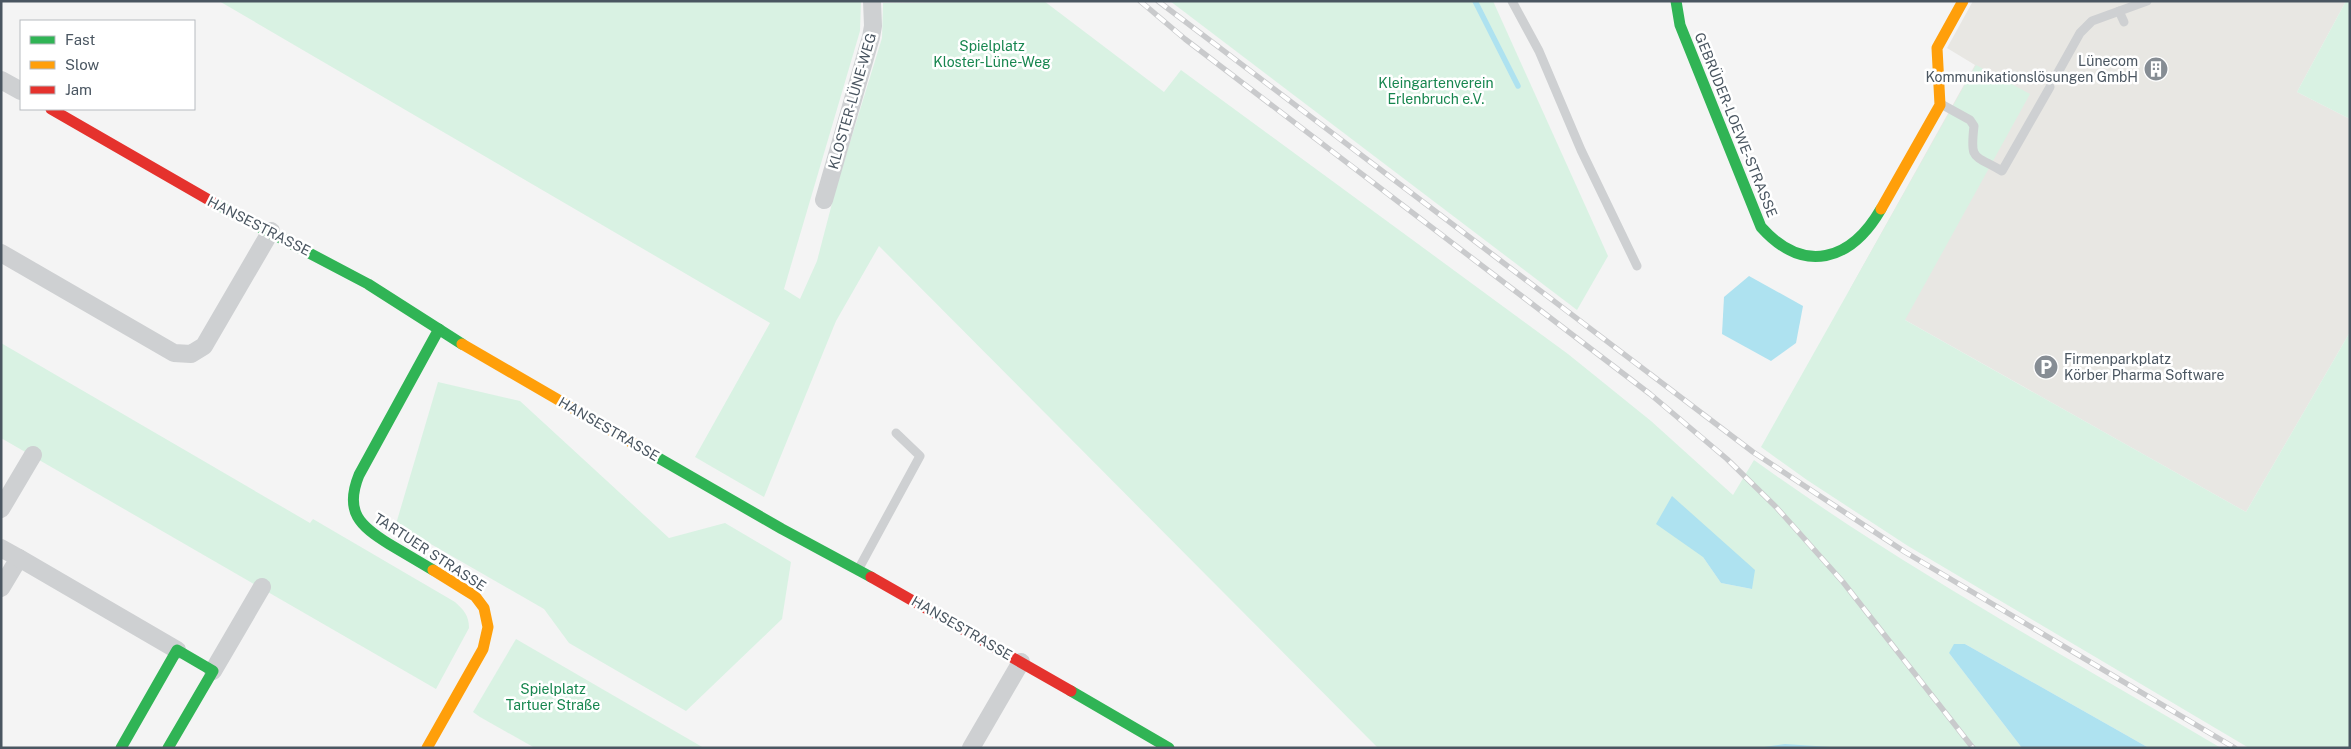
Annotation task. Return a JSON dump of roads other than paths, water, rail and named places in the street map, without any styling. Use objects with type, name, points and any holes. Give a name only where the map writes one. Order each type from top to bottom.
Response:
[{"type":"street","name":"GEBRÜDER-LOEWE-STRASSE","points":[[1676,1],[1680,25],[1761,226],[1770,238],[1784,249],[1818,258],[1831,257],[1844,252],[1867,231],[1941,103]]},
{"type":"street","points":[[1941,103],[1935,56],[1937,48],[1963,1]]},
{"type":"street","name":"KLOSTER-LÜNE-WEG","points":[[824,200],[871,37],[873,26],[872,2]]},
{"type":"street","points":[[1,80],[20,90]]},
{"type":"street","name":"HANSESTRASSE","points":[[53,110],[218,205],[338,267],[453,339],[782,529],[909,597],[1169,748]]},
{"type":"street","points":[[1,253],[174,353],[191,354],[204,346],[271,231]]},
{"type":"street","name":"TARTUER STRASSE","points":[[427,748],[483,649],[488,632],[487,617],[481,603],[475,596],[379,540],[367,530],[357,518],[352,499],[359,475],[439,329]]},
{"type":"street","points":[[1,510],[33,455]]},
{"type":"street","points":[[1,548],[213,671]]},
{"type":"street","points":[[1,588],[19,558]]},
{"type":"street","points":[[168,748],[262,587]]},
{"type":"street","points":[[120,748],[177,650]]},
{"type":"street","points":[[971,748],[1021,662]]},
{"type":"lane","points":[[1512,1],[1539,51],[1581,150],[1637,266]]},
{"type":"lane","points":[[2056,76],[2080,33],[2092,22],[2147,1]]},
{"type":"lane","points":[[2119,12],[2124,22]]},
{"type":"lane","points":[[1941,103],[1970,120],[1974,126],[1971,150],[1974,155],[2002,170],[2050,87]]},
{"type":"lane","points":[[858,570],[920,456],[896,433]]},
{"type":"water","points":[[1749,276],[1803,306],[1796,343],[1771,361],[1722,334],[1724,297]]},
{"type":"water","points":[[1672,496],[1755,570],[1752,589],[1721,583],[1703,557],[1656,524]]},
{"type":"water","points":[[1954,644],[1965,644],[2149,748],[2022,748],[1949,653]]},
{"type":"water","points":[[1785,744],[1846,748],[1757,748]]},
{"type":"waterway","points":[[1475,1],[1518,86]]},
{"type":"railway","points":[[1140,1],[1185,39],[1650,394],[1727,459],[1776,507],[1843,582],[1973,748]]},
{"type":"railway","points":[[1158,1],[1753,452],[1905,552],[2235,748]]},
{"type":"place","name":"Lünecom Kommunikationslösungen GmbH","points":[[2156,69]]},
{"type":"place","name":"Firmenparkplatz Körber Pharma Software","points":[[2046,367]]},
{"type":"park label","name":"Spielplatz Kloster-Lüne-Weg","points":[[992,54]]},
{"type":"park label","name":"Kleingartenverein Erlenbruch e.V.","points":[[1436,92]]},
{"type":"park label","name":"Spielplatz Tartuer Straße","points":[[553,698]]}]
